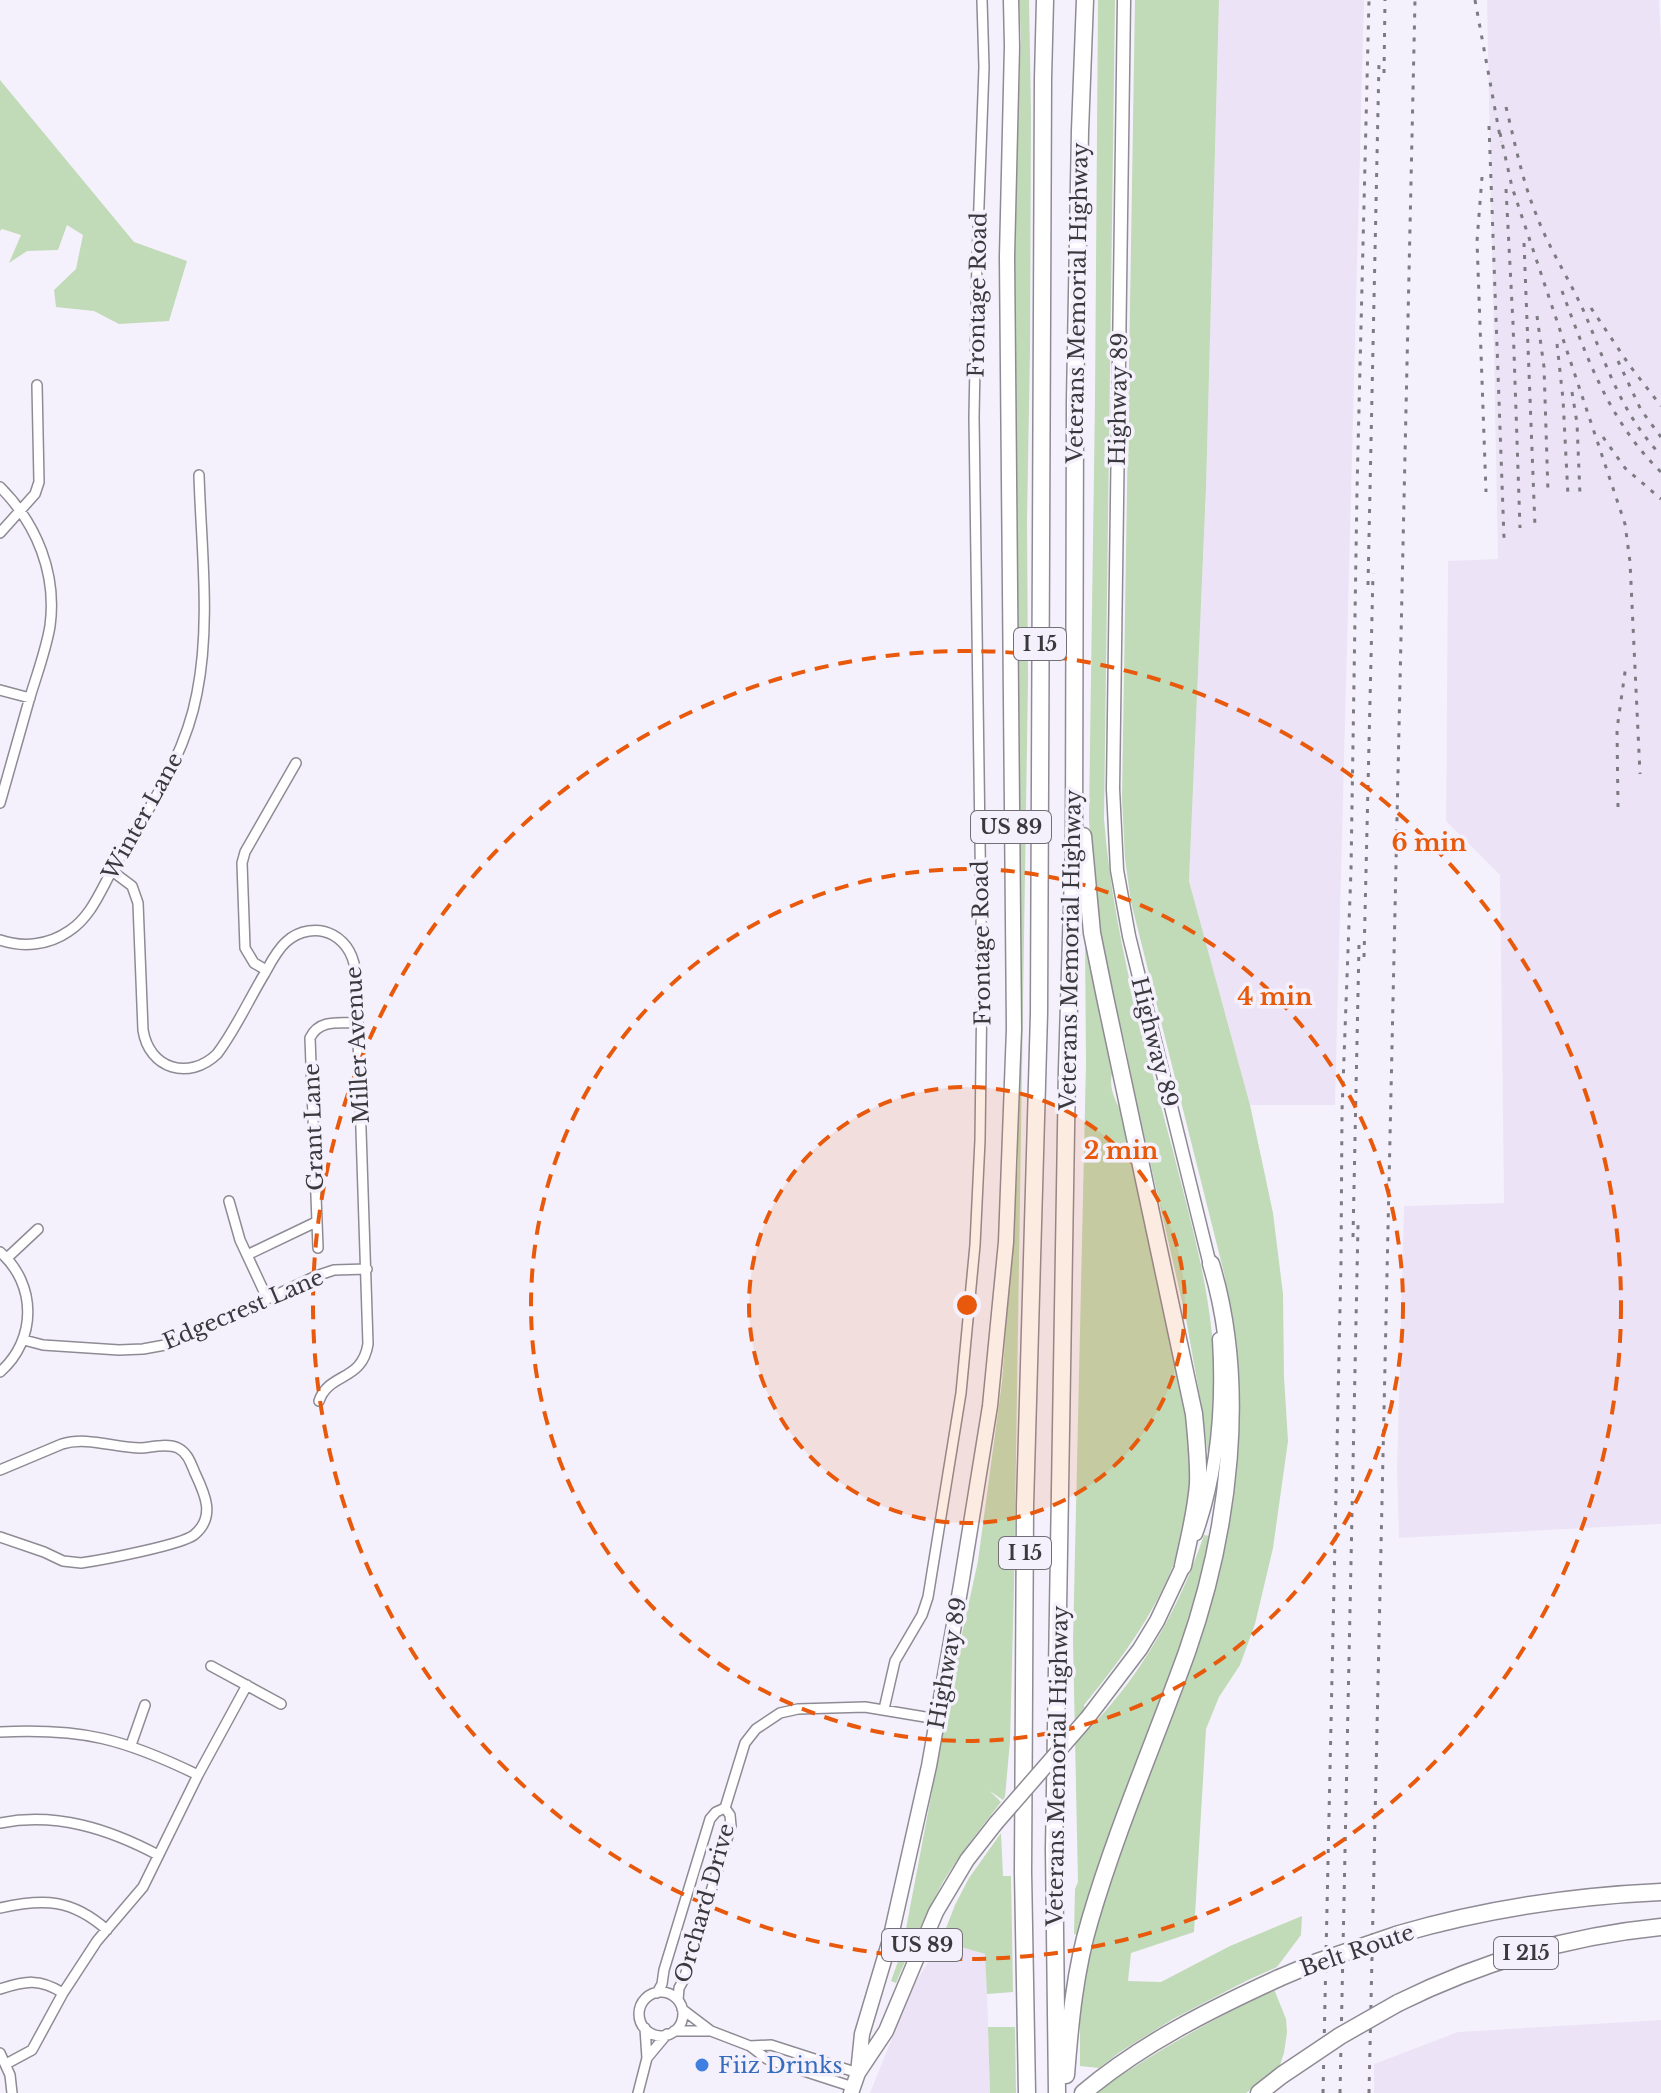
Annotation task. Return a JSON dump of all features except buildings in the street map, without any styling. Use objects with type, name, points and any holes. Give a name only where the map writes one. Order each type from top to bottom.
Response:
[{"type":"highway","points":[[1035,0],[1043,79]]},
{"type":"highway","name":"Veterans Memorial Highway","points":[[1027,2093],[1023,1872],[1025,1506],[1039,1013],[1045,0]]},
{"type":"highway","name":"Veterans Memorial Highway","points":[[1057,2093],[1054,1850],[1067,1070],[1074,842],[1075,386],[1085,0]]},
{"type":"highway","points":[[1075,759],[1092,933],[1194,1414],[1198,1483],[1183,1566]]},
{"type":"highway","points":[[1065,2093],[1074,1993],[1090,1920],[1136,1784],[1187,1651],[1218,1534],[1228,1461],[1230,1381],[1223,1315],[1211,1264]]},
{"type":"highway","name":"Belt Route","points":[[1085,2092],[1152,2044],[1226,2003],[1340,1954],[1399,1934],[1519,1906],[1661,1892]]},
{"type":"highway","name":"I 215","points":[[1259,2093],[1340,2036],[1398,2003],[1458,1976],[1538,1950],[1601,1935],[1661,1927]]},
{"type":"main road","name":"Highway 89","points":[[852,2090],[858,2073],[862,2034],[896,1916],[937,1719],[990,1406],[1003,1280],[1010,1176],[1014,1029],[1007,257],[1011,0]]},
{"type":"main road","name":"Highway 89","points":[[858,2073],[886,2031],[936,1912],[967,1860],[1089,1716],[1140,1649],[1157,1621],[1193,1545],[1214,1466],[1221,1363],[1211,1264],[1129,936],[1114,835],[1124,0]]},
{"type":"street","name":"Frontage Road","points":[[884,1709],[895,1661],[922,1615],[928,1597],[961,1393],[975,1245],[982,983],[974,365],[984,67],[982,0]]},
{"type":"street","points":[[0,533],[35,494],[39,482],[37,385]]},
{"type":"street","name":"Winter Lane","points":[[0,940],[22,945],[47,942],[69,931],[87,915],[165,781],[183,741],[197,694],[204,643],[199,475]]},
{"type":"street","points":[[0,487],[21,511],[41,547],[51,597],[48,637],[0,803]]},
{"type":"street","points":[[0,690],[30,698]]},
{"type":"street","points":[[266,970],[254,963],[245,948],[242,863],[296,763]]},
{"type":"street","name":"Miller Avenue","points":[[112,871],[128,881],[137,897],[144,1036],[152,1052],[175,1068],[189,1069],[211,1059],[222,1048],[284,943],[298,934],[314,930],[334,936],[349,949],[354,962],[358,1023],[369,1337],[365,1357],[356,1370],[324,1390],[319,1401]]},
{"type":"street","name":"Grant Lane","points":[[318,1248],[310,1038],[319,1025],[358,1023]]},
{"type":"street","points":[[229,1201],[238,1235],[267,1298]]},
{"type":"street","name":"Grant Lane","points":[[247,1255],[316,1222]]},
{"type":"street","points":[[0,1372],[13,1359],[24,1340],[28,1316],[27,1297],[20,1278],[3,1255],[38,1229]]},
{"type":"street","name":"Edgecrest Lane","points":[[24,1340],[38,1345],[131,1350],[154,1348],[185,1338],[325,1273],[367,1269]]},
{"type":"street","points":[[0,1470],[73,1441],[125,1447],[173,1446],[188,1457],[204,1492],[208,1510],[201,1527],[186,1540],[81,1563],[63,1561],[0,1537]]},
{"type":"street","points":[[211,1666],[281,1704]]},
{"type":"street","points":[[6,2064],[32,2050],[63,1993],[107,1930],[143,1887],[247,1685]]},
{"type":"street","points":[[131,1745],[145,1705]]},
{"type":"street","name":"Orchard Drive","points":[[657,1993],[710,1819],[725,1808],[745,1743],[756,1729],[771,1717],[798,1709],[865,1707],[937,1719]]},
{"type":"street","points":[[0,1732],[64,1731],[87,1734],[131,1745],[198,1775]]},
{"type":"street","name":"Orchard Drive","points":[[680,2004],[679,1988],[731,1826],[730,1815],[725,1808]]},
{"type":"street","points":[[0,1823],[32,1819],[82,1824],[122,1837],[158,1855]]},
{"type":"street","points":[[0,1908],[30,1903],[64,1904],[87,1914],[107,1930]]},
{"type":"street","points":[[0,1989],[32,1981],[49,1985],[63,1993]]},
{"type":"street","points":[[638,2093],[647,2058],[640,2009],[647,1997],[657,1993],[668,1993],[711,2031],[750,2046],[767,2059],[852,2090]]},
{"type":"street","points":[[647,2058],[680,2024],[680,2004]]},
{"type":"street","points":[[645,2028],[657,2035],[711,2031]]},
{"type":"street","points":[[750,2046],[771,2045],[858,2073]]},
{"type":"street","points":[[0,2053],[11,2080],[12,2093]]},
{"type":"shaded area","points":[[1219,0],[1364,0],[1335,1105],[1250,1105],[1189,881],[1206,488]]},
{"type":"shaded area","points":[[1487,0],[1659,0],[1661,1524],[1399,1538],[1397,1470],[1404,1206],[1504,1203],[1500,875],[1446,821],[1448,561],[1498,559]]},
{"type":"shaded area","points":[[941,1941],[986,1954],[990,2093],[870,2093],[912,1988]]},
{"type":"shaded area","points":[[1661,2020],[1661,2093],[1374,2093],[1374,2064],[1458,2032]]},
{"type":"green space","points":[[1019,0],[1029,0],[1030,350],[1028,680],[1010,1741],[1005,1797],[1003,1800],[990,1791],[1001,1802],[943,1882],[896,1983],[891,1981],[902,1950],[978,1561],[1002,1382],[1018,1161],[1018,837],[1010,303],[1021,38]]},
{"type":"green space","points":[[1098,0],[1115,0],[1104,819],[1122,945],[1205,1289],[1214,1367],[1209,1462],[1186,1319],[1111,993],[1097,921],[1092,873],[1089,818]]},
{"type":"green space","points":[[1135,0],[1219,0],[1206,488],[1189,881],[1250,1105],[1273,1213],[1283,1294],[1288,1441],[1273,1548],[1255,1624],[1240,1665],[1219,1697],[1206,1729],[1194,1932],[1131,1953],[1128,1981],[1161,1982],[1230,1946],[1302,1916],[1301,1935],[1277,1967],[1173,2019],[1099,2068],[1080,2066],[1080,2001],[1099,1915],[1116,1860],[1190,1665],[1236,1387],[1232,1320],[1224,1273],[1131,902],[1125,859],[1122,798]]},
{"type":"green space","points":[[0,80],[134,242],[187,261],[169,321],[119,324],[94,311],[56,307],[54,290],[76,269],[83,235],[67,225],[58,250],[27,251],[9,263],[21,235],[0,231]]},
{"type":"green space","points":[[1087,933],[1112,1088],[1121,1111],[1182,1380],[1193,1471],[1186,1528],[1178,1553],[1145,1622],[1084,1705],[1090,1728],[1127,1685],[1158,1638],[1184,1587],[1204,1535],[1210,1536],[1190,1623],[1079,1935],[1074,1934],[1075,1889],[1078,1882],[1073,1642]]},
{"type":"green space","points":[[1001,1833],[1003,1876],[1011,1876],[1013,1992],[987,1994],[985,1954],[941,1941],[969,1878]]},
{"type":"green space","points":[[1274,1989],[1286,2019],[1284,2053],[1279,2068],[1246,2093],[1095,2093],[1138,2064]]},
{"type":"green space","points":[[988,2027],[1015,2027],[1016,2093],[990,2093]]},
{"type":"railway","points":[[1323,2093],[1342,1111],[1351,870],[1369,0]]},
{"type":"railway","points":[[1384,73],[1385,0]]},
{"type":"railway","points":[[1369,2093],[1415,0]]},
{"type":"railway","points":[[1475,0],[1501,142]]},
{"type":"railway","points":[[1368,585],[1379,62]]},
{"type":"railway","points":[[1506,107],[1523,175],[1541,227],[1579,301],[1625,406],[1647,440],[1661,455]]},
{"type":"railway","points":[[1489,126],[1504,538]]},
{"type":"railway","points":[[1500,133],[1512,187],[1625,524],[1630,562],[1640,774]]},
{"type":"railway","points":[[1482,177],[1477,241],[1486,492]]},
{"type":"railway","points":[[1506,189],[1520,528]]},
{"type":"railway","points":[[1524,243],[1535,527]]},
{"type":"railway","points":[[1562,291],[1601,388],[1627,432],[1661,472]]},
{"type":"railway","points":[[1591,308],[1661,406]]},
{"type":"railway","points":[[1537,316],[1544,367],[1548,492]]},
{"type":"railway","points":[[1557,344],[1568,496]]},
{"type":"railway","points":[[1618,361],[1641,410],[1661,437]]},
{"type":"railway","points":[[1572,392],[1577,423],[1580,495]]},
{"type":"railway","points":[[1603,437],[1625,468],[1661,499]]},
{"type":"railway","points":[[1364,957],[1373,573]]},
{"type":"railway","points":[[1618,807],[1617,729],[1626,665]]},
{"type":"railway","points":[[1353,1237],[1359,945]]},
{"type":"railway","points":[[1340,2093],[1358,1225]]},
{"type":"place","name":"Fiiz Drinks","points":[[702,2065]]}]
